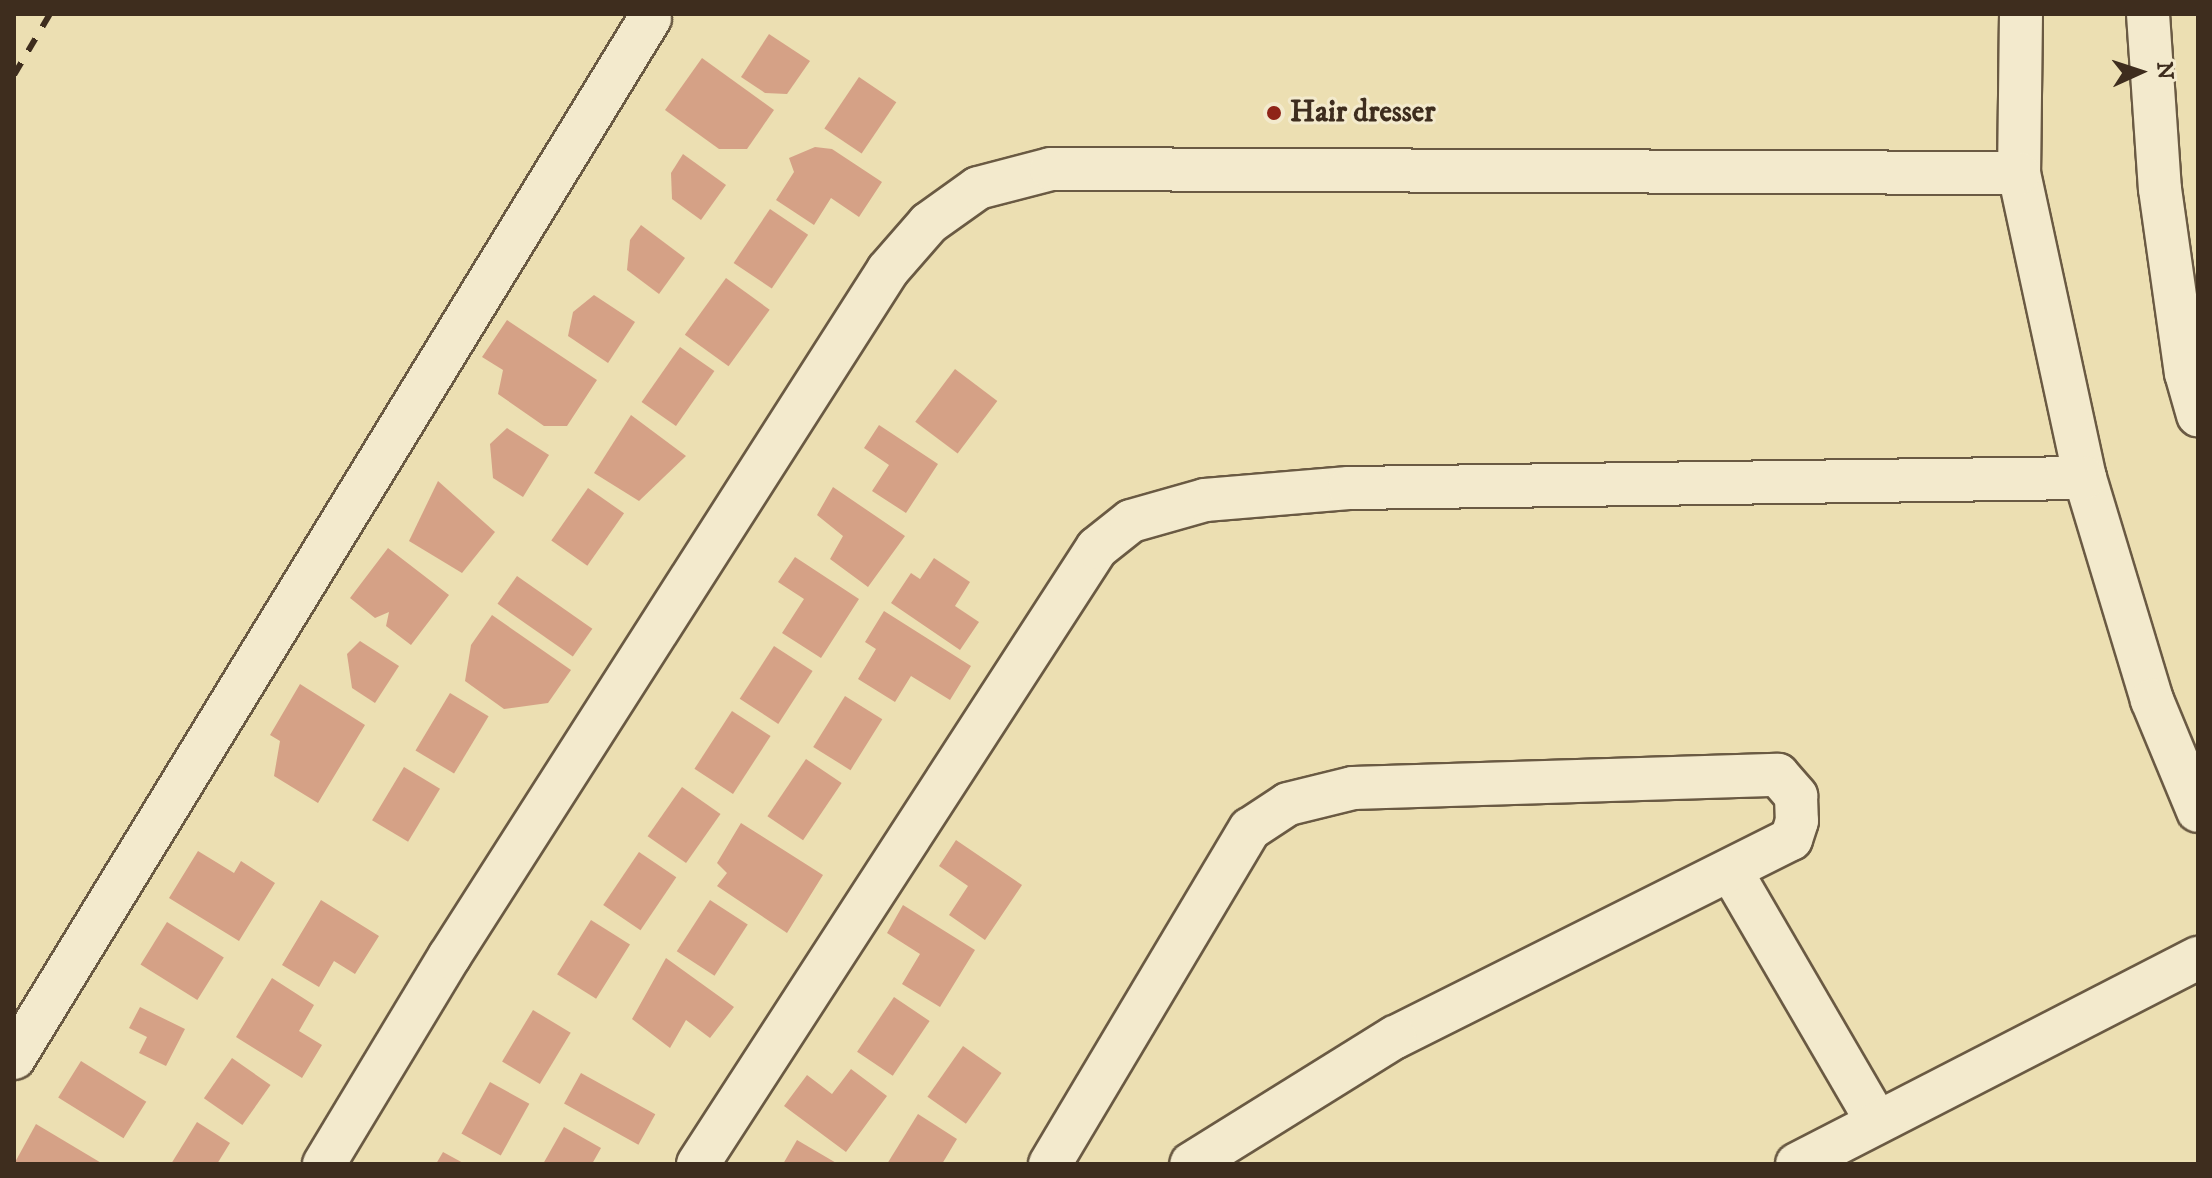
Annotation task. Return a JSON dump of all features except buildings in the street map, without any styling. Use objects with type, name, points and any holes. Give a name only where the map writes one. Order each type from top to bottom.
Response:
[{"type":"street","points":[[2021,14],[2019,173],[2085,478],[2152,700],[2198,811]]},
{"type":"street","points":[[2148,14],[2160,189],[2186,373],[2198,415]]},
{"type":"street","points":[[14,1058],[650,18]]},
{"type":"street","points":[[324,1164],[449,957],[888,270],[929,223],[978,188],[1051,169],[2019,173]]},
{"type":"street","points":[[698,1164],[1097,548],[1131,521],[1205,500],[1349,488],[2085,478]]},
{"type":"street","points":[[1050,1164],[1250,829],[1288,804],[1322,792],[1367,787],[1778,775],[1788,783],[1799,807],[1791,839],[1395,1037],[1191,1164]]},
{"type":"street","points":[[1731,871],[1876,1120]]},
{"type":"street","points":[[1797,1164],[1876,1120],[2198,958]]},
{"type":"railway","points":[[14,75],[50,14]]},
{"type":"place","name":"Hair dresser","points":[[1274,113]]}]
